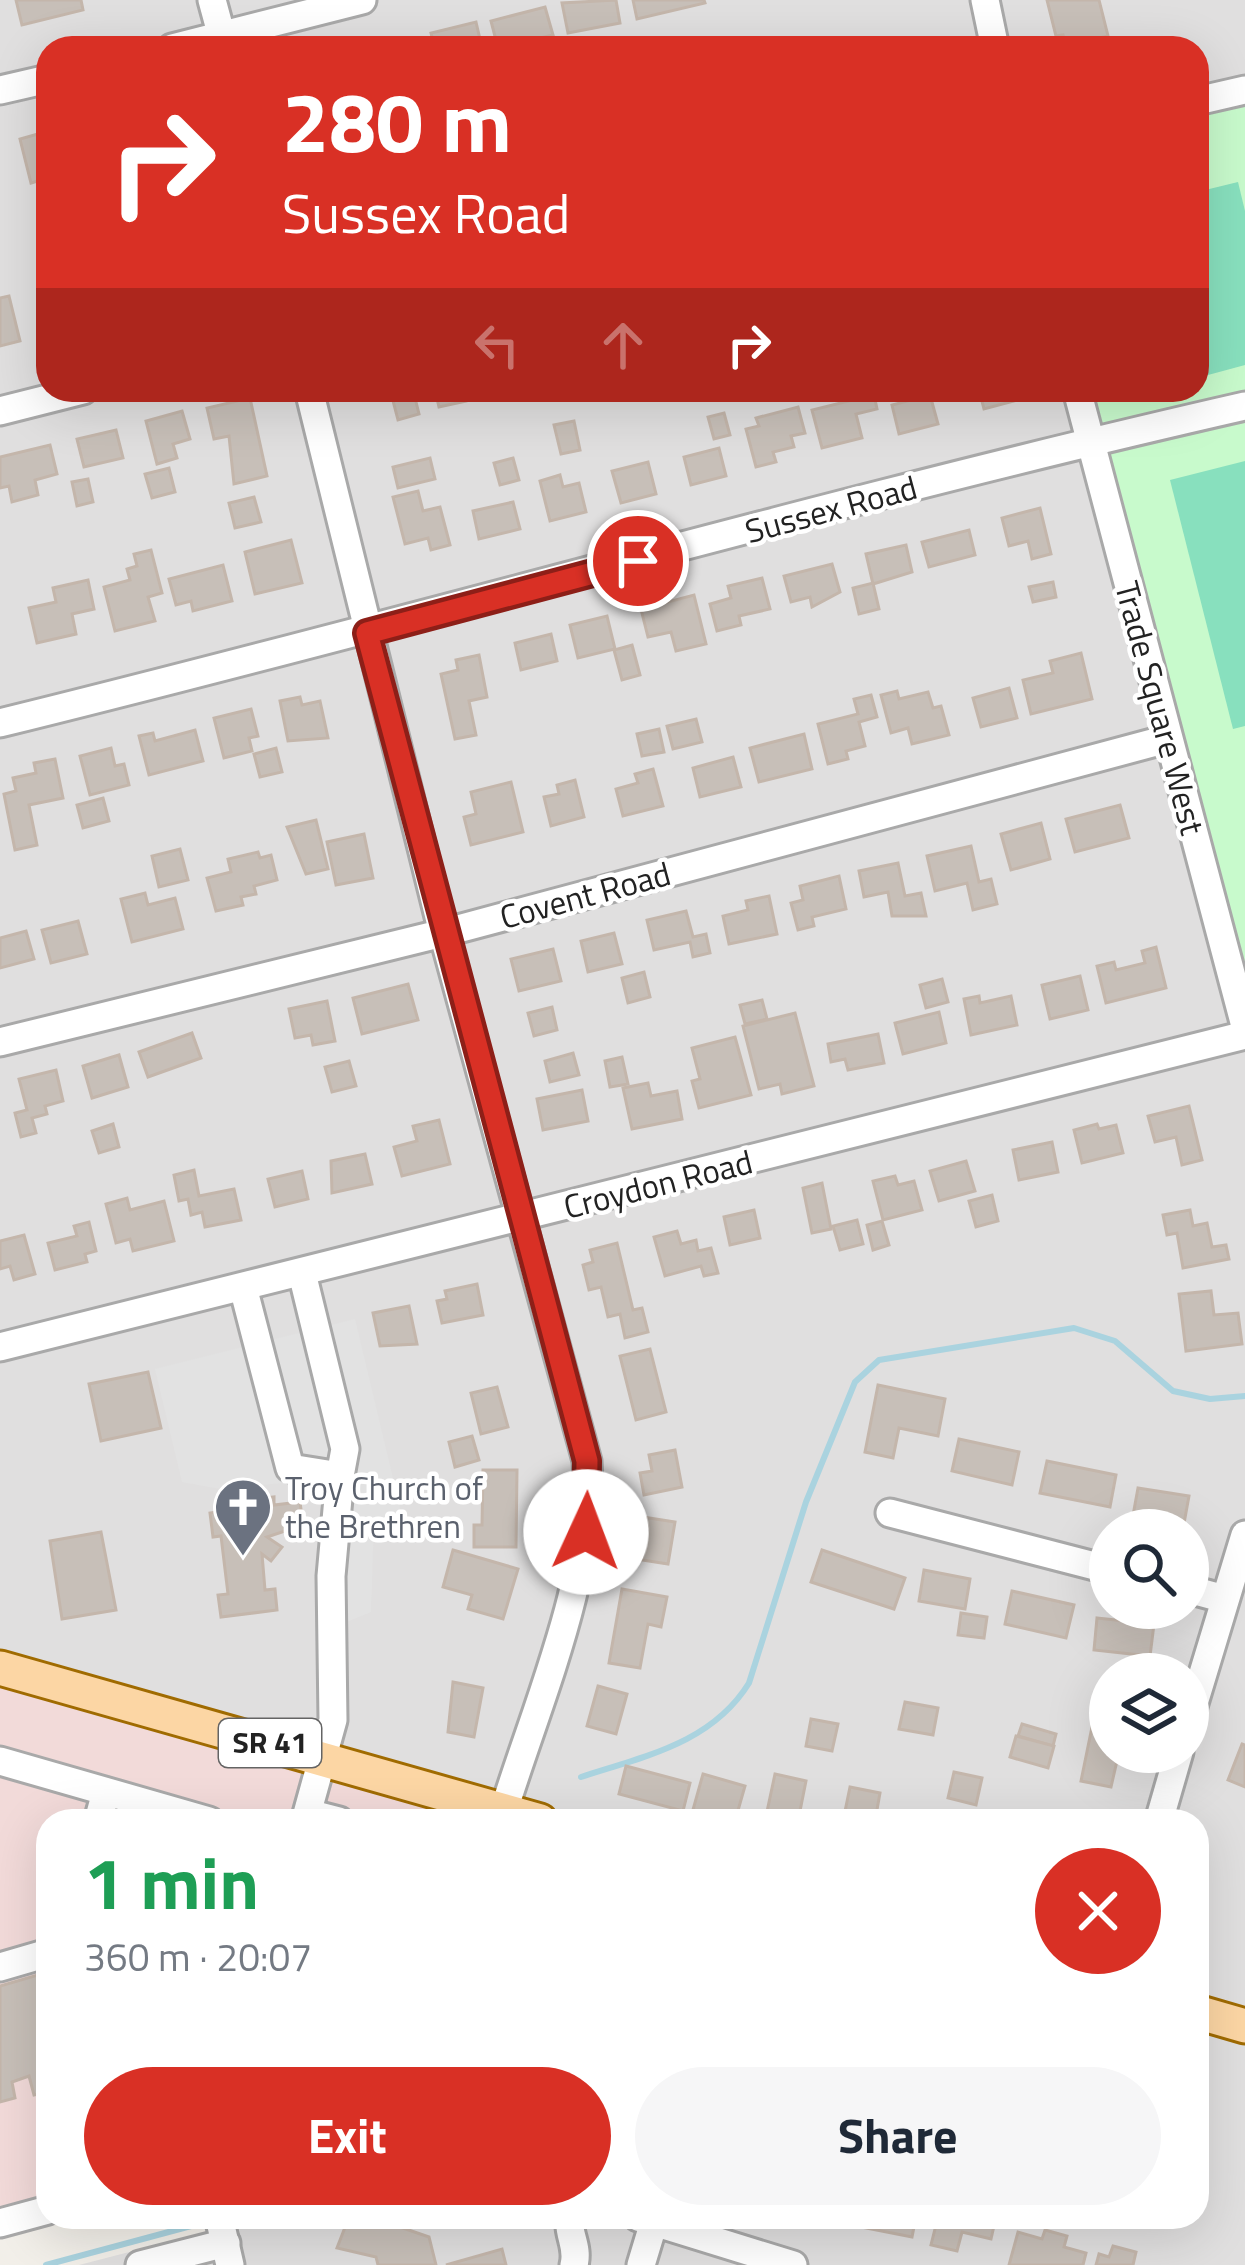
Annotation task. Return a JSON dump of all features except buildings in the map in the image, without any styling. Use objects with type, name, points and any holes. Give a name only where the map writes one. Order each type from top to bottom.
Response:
[{"type":"main road","name":"SR 41","points":[[0,1668],[323,1758],[480,1809]]},
{"type":"main road","points":[[1209,2016],[1245,2026]]},
{"type":"street","points":[[212,0],[222,36]]},
{"type":"street","points":[[244,36],[362,0]]},
{"type":"street","points":[[985,0],[992,36]]},
{"type":"street","points":[[0,90],[36,82]]},
{"type":"street","points":[[1209,98],[1245,90]]},
{"type":"street","points":[[0,411],[36,402]]},
{"type":"street","points":[[312,402],[443,933],[587,1461],[590,1505],[581,1558],[490,1809]]},
{"type":"street","name":"Trade Square West","points":[[1080,402],[1245,1026]]},
{"type":"street","name":"Sussex Road","points":[[0,723],[367,633],[1089,441],[1245,406]]},
{"type":"street","name":"Covent Road","points":[[0,1042],[443,933],[1167,739]]},
{"type":"street","name":"Croydon Road","points":[[0,1347],[1245,1035]]},
{"type":"street","points":[[302,1273],[346,1449],[331,1576],[333,1720],[308,1809]]},
{"type":"street","points":[[243,1287],[290,1468],[340,1476]]},
{"type":"street","points":[[890,1514],[1089,1565]]},
{"type":"street","points":[[1209,1653],[1245,1534]]},
{"type":"street","points":[[1209,1595],[1225,1599]]},
{"type":"street","points":[[0,1761],[166,1809]]},
{"type":"street","points":[[1162,1809],[1173,1773]]},
{"type":"street","points":[[101,1809],[106,1792]]},
{"type":"street","points":[[0,1967],[36,1956]]},
{"type":"street","points":[[0,2223],[36,2213]]},
{"type":"street","points":[[569,2229],[578,2247],[574,2265]]},
{"type":"street","points":[[641,2265],[645,2229]]},
{"type":"street","points":[[710,2229],[793,2265]]},
{"type":"street","points":[[140,2265],[225,2242]]},
{"type":"shaded area","points":[[0,0],[1245,0],[1245,90],[1209,98],[1209,36],[36,36],[36,402],[1080,402],[1245,1026],[1245,2265],[79,2265],[218,2229],[678,2229],[702,2236],[704,2229],[1209,2229],[1209,1809],[498,1809],[0,1668]]},
{"type":"shaded area","points":[[355,1319],[402,1516],[374,1520],[371,1612],[344,1623],[317,1486],[305,1481],[220,1489],[182,1482],[155,1369]]},
{"type":"shaded area","points":[[0,1668],[498,1809],[36,1809],[36,2213],[0,2223]]},
{"type":"green space","points":[[1245,90],[1245,1026],[1080,402],[1209,402],[1209,98]]},
{"type":"green space","points":[[1238,182],[1245,211],[1245,365],[1209,375],[1209,189]]},
{"type":"green space","points":[[1245,461],[1245,726],[1233,729],[1170,480]]},
{"type":"waterway","points":[[581,1777],[653,1754],[696,1734],[734,1703],[749,1683],[806,1502],[855,1382],[879,1360],[1074,1328],[1115,1341],[1173,1391],[1210,1399],[1245,1396]]},
{"type":"waterway","points":[[46,2265],[180,2229]]},
{"type":"place","name":"Troy Church of the Brethren","points":[[243,1558]]},
{"type":"route","points":[[586,1532],[590,1505],[587,1461],[367,633],[638,561]]}]
